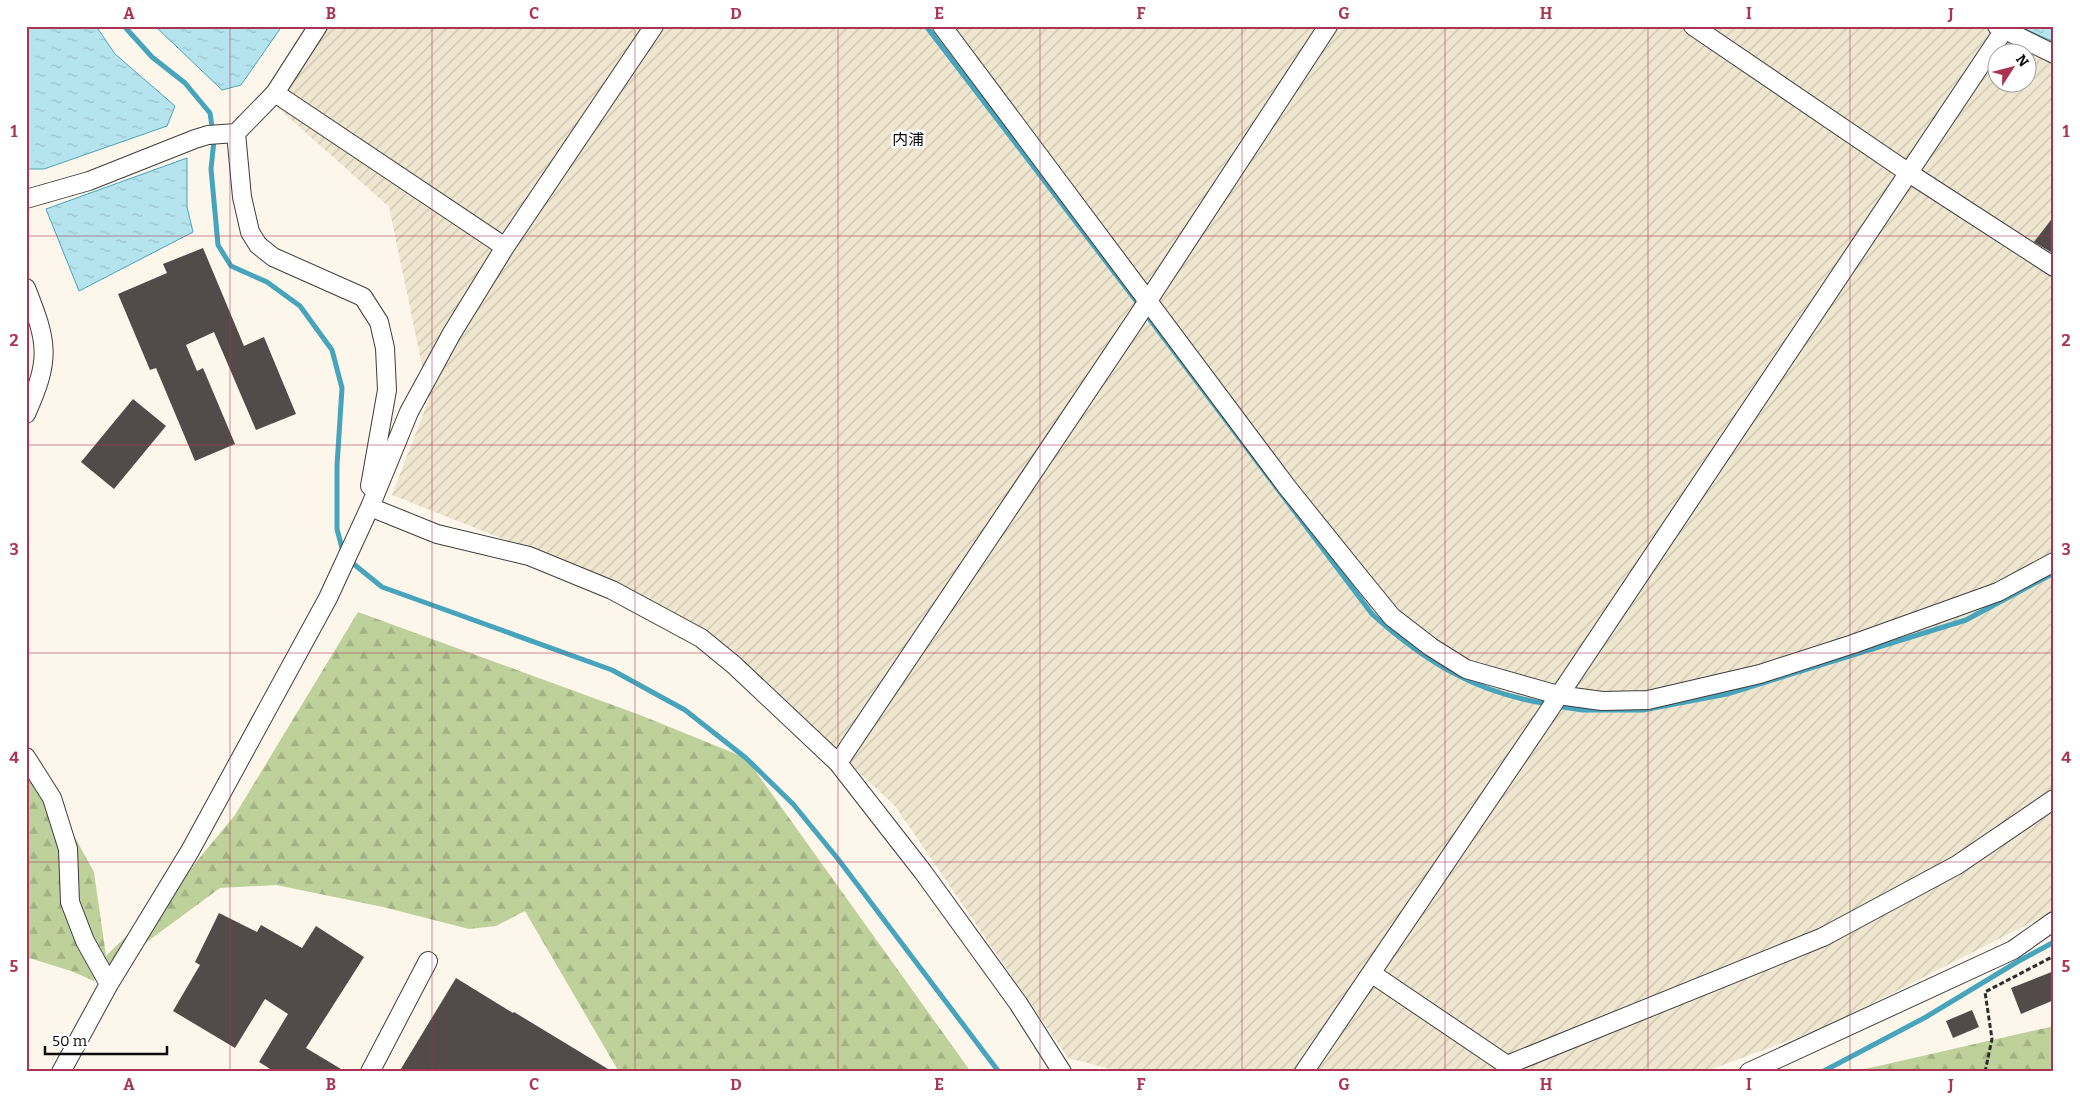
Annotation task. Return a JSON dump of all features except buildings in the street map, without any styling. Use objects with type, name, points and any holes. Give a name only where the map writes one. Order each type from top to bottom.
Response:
[{"type":"street","points":[[26,199],[89,181],[195,139],[236,133],[275,93],[318,26]]},
{"type":"street","points":[[61,1072],[109,984],[190,851],[328,598],[370,507],[408,412],[452,333],[505,247],[654,26]]},
{"type":"street","points":[[942,26],[1287,487],[1392,617],[1431,647],[1466,669],[1558,696],[1602,701],[1648,700],[1760,674],[1853,644],[1998,592],[2054,562]]},
{"type":"street","points":[[838,763],[1136,319],[1328,26]]},
{"type":"street","points":[[1694,26],[1909,173],[2054,267]]},
{"type":"street","points":[[1304,1072],[1909,173],[2000,28],[2054,54]]},
{"type":"street","points":[[275,93],[505,247]]},
{"type":"street","points":[[236,133],[242,196],[250,232],[258,245],[287,263],[337,283],[363,297],[379,322],[385,348],[387,390],[371,481],[370,507]]},
{"type":"street","points":[[26,288],[38,319],[45,350],[42,375],[26,414]]},
{"type":"street","points":[[370,507],[437,534],[529,556],[612,590],[701,638],[734,666],[838,763],[923,872],[1018,1003],[1062,1072]]},
{"type":"street","points":[[26,757],[52,798],[68,849],[70,902],[85,941],[109,984]]},
{"type":"street","points":[[1371,973],[1507,1065],[1824,937],[1957,865],[2054,799]]},
{"type":"street","points":[[1749,1072],[2013,950],[2054,921]]},
{"type":"street","points":[[370,1072],[428,961]]},
{"type":"path","points":[[1985,1072],[1992,1039],[1985,992],[2054,956]]},
{"type":"shaded area","points":[[328,26],[2029,26],[2054,40],[2054,910],[1828,1026],[1704,1072],[1122,1072],[1068,1058],[895,806],[711,636],[612,582],[392,495],[429,399],[389,207],[275,105]]},
{"type":"green space","points":[[358,612],[640,715],[746,758],[971,1072],[619,1072],[525,911],[496,926],[469,929],[383,907],[276,885],[220,888],[94,981],[71,971],[26,957],[26,750],[94,872],[106,956],[173,890],[235,815]]},
{"type":"green space","points":[[2054,1026],[2054,1072],[1852,1072]]},
{"type":"water","points":[[26,26],[96,26],[115,54],[175,106],[167,126],[44,169],[26,169]]},
{"type":"water","points":[[155,26],[282,26],[241,85],[222,90]]},
{"type":"water","points":[[2018,26],[2054,26],[2054,42]]},
{"type":"water","points":[[187,158],[187,207],[193,232],[79,291],[46,209]]},
{"type":"waterway","points":[[124,26],[152,57],[185,83],[210,113],[214,140],[211,169],[218,245],[231,266],[267,282],[300,306],[332,350],[342,388],[337,466],[337,529],[343,552]]},
{"type":"waterway","points":[[926,26],[1140,306]]},
{"type":"waterway","points":[[1145,313],[1372,614],[1412,647],[1453,673],[1498,692],[1548,704]]},
{"type":"waterway","points":[[350,561],[382,587],[612,670],[685,710],[746,758],[793,804],[838,859],[999,1072]]},
{"type":"waterway","points":[[1556,706],[1583,710],[1643,710],[1727,694],[1966,620],[2054,573]]},
{"type":"waterway","points":[[1822,1072],[1926,1017],[2054,942]]},
{"type":"district","name":"内浦","points":[[908,139]]}]
